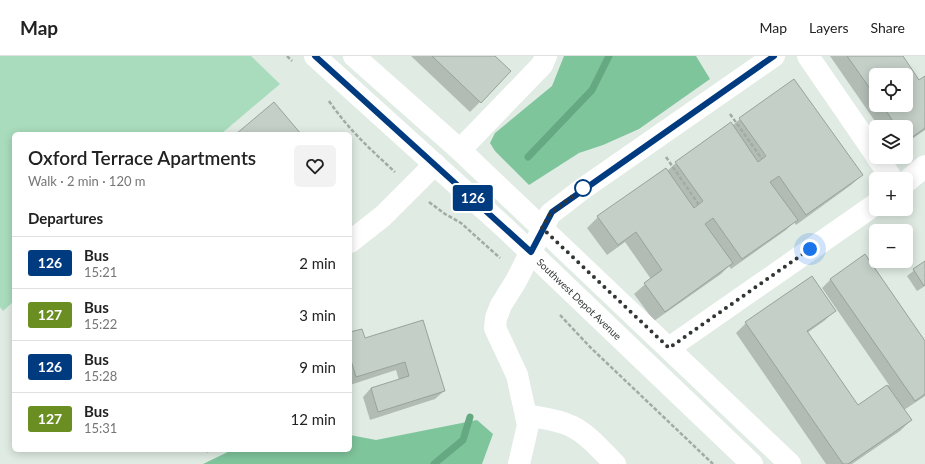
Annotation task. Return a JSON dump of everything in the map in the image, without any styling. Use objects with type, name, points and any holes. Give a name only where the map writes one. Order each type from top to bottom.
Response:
[{"type":"street","points":[[354,56],[460,150],[790,464]]},
{"type":"street","points":[[460,150],[542,65],[546,56]]},
{"type":"street","points":[[519,464],[528,425],[518,374],[495,328],[496,318],[501,305],[516,281],[550,214],[581,190],[774,56]]},
{"type":"street","points":[[808,56],[869,144]]},
{"type":"street","name":"Southwest Depot Avenue","points":[[306,61],[435,164],[531,252],[752,464]]},
{"type":"street","points":[[352,240],[383,216],[435,164]]},
{"type":"street","points":[[913,176],[925,166]]},
{"type":"street","points":[[669,348],[869,209]]},
{"type":"street","points":[[526,414],[571,426],[590,439],[615,464]]},
{"type":"path","points":[[287,56],[306,61]]},
{"type":"path","points":[[327,98],[342,120],[354,134],[397,174]]},
{"type":"path","points":[[727,111],[762,159]]},
{"type":"path","points":[[664,155],[699,205]]},
{"type":"path","points":[[427,200],[441,211],[461,223],[505,262]]},
{"type":"path","points":[[557,311],[590,347],[713,464]]},
{"type":"green space","points":[[0,56],[251,56],[280,84],[223,132],[12,132],[12,303],[3,311],[0,307]]},
{"type":"green space","points":[[564,56],[696,56],[710,79],[639,129],[603,145],[579,153],[529,185],[495,151],[490,143],[495,133],[552,86]]},
{"type":"green space","points":[[477,420],[493,434],[482,464],[203,464],[228,452],[352,452],[352,435],[376,440]]},
{"type":"building","points":[[432,56],[495,56],[511,71],[481,103]]},
{"type":"building","points":[[847,56],[903,56],[911,68],[869,68],[869,87]]},
{"type":"building","points":[[913,71],[919,80],[925,76],[925,128],[913,137],[913,120],[892,120],[887,112],[913,112]]},
{"type":"building","points":[[794,79],[863,175],[806,215],[779,176],[770,182],[798,220],[742,259],[713,218],[705,224],[733,263],[665,312],[644,283],[662,270],[636,232],[618,245],[597,216],[666,168],[694,208],[703,201],[675,162],[731,122],[758,162],[766,156],[739,118]]},
{"type":"building","points":[[274,102],[299,132],[238,132]]},
{"type":"building","points":[[865,254],[869,260],[869,268],[875,268],[925,341],[925,394],[915,401],[830,279]]},
{"type":"building","points":[[925,261],[925,285],[924,286],[913,269]]},
{"type":"building","points":[[812,276],[836,311],[807,331],[858,405],[887,385],[912,420],[848,464],[843,464],[745,322]]},
{"type":"building","points":[[423,320],[445,391],[378,412],[371,388],[409,376],[405,362],[356,377],[352,364],[352,332],[362,329],[365,338]]},
{"type":"waterway","points":[[528,157],[592,90],[609,56]]},
{"type":"waterway","points":[[434,464],[463,440],[470,417]]},
{"type":"bus line","name":"126","points":[[315,56],[531,252],[542,228],[552,212],[581,190],[774,56]]},
{"type":"route","points":[[583,188],[550,214],[542,228],[669,348],[810,249]]}]
